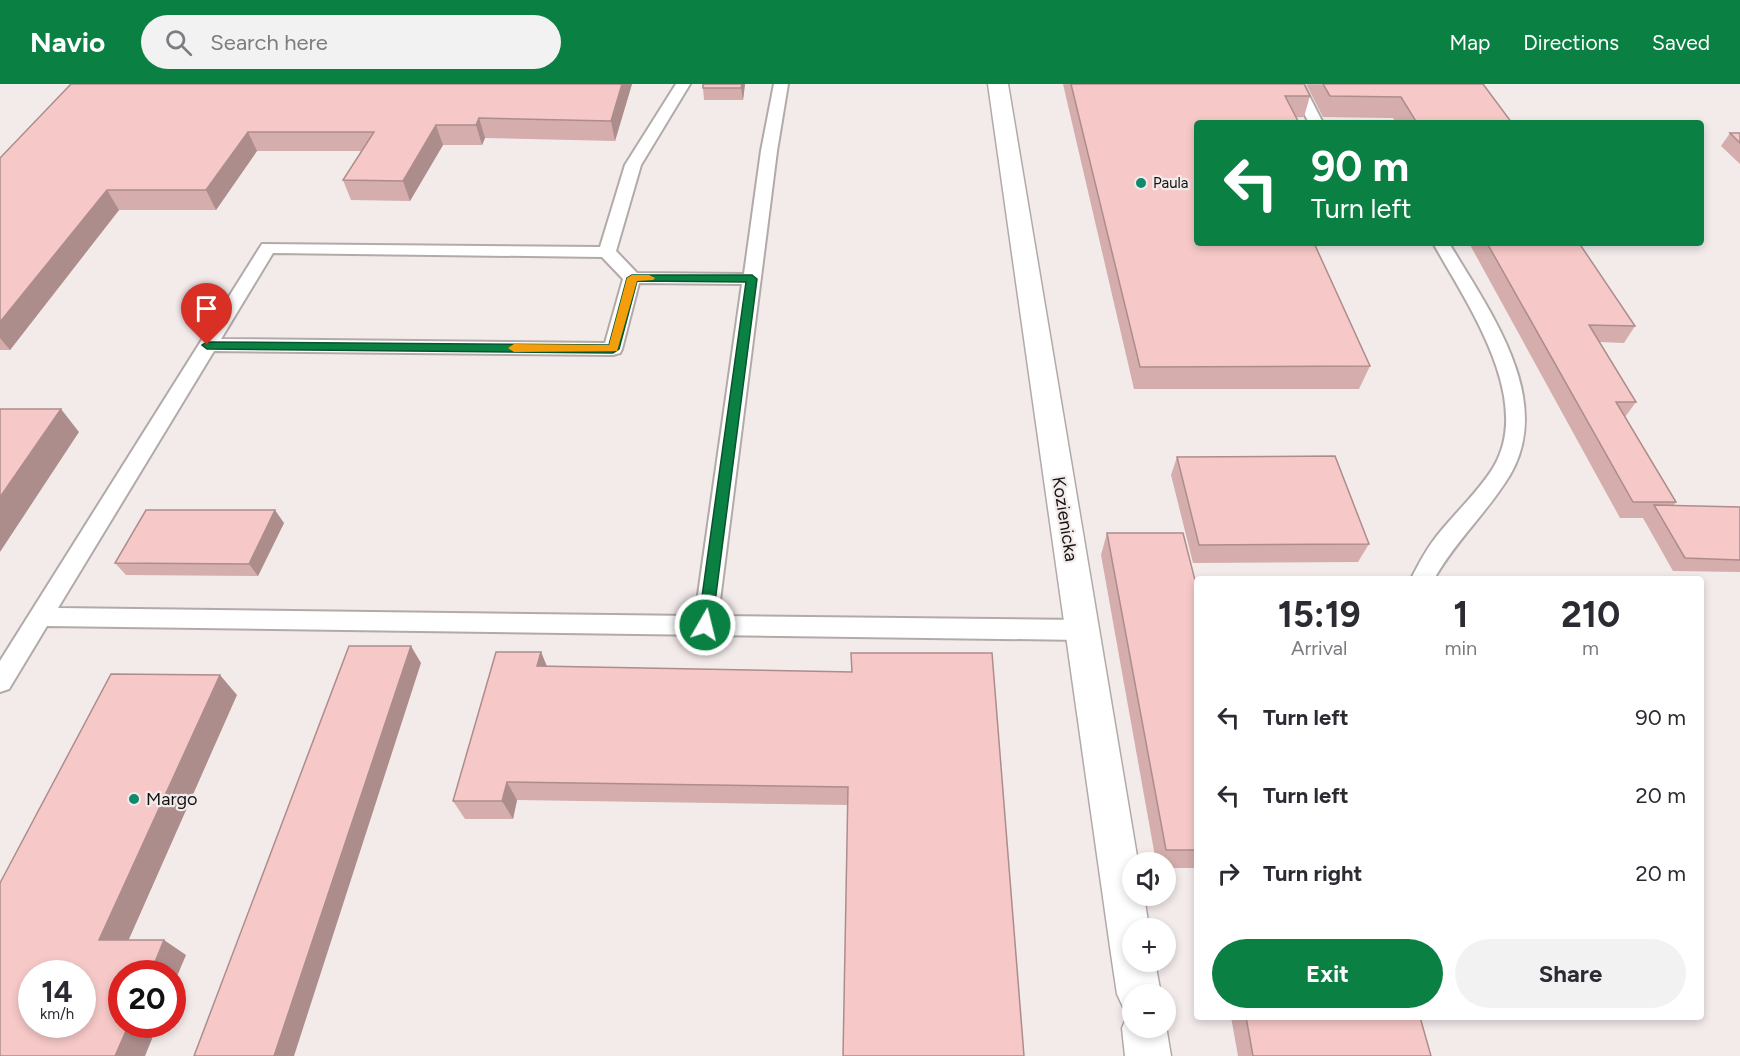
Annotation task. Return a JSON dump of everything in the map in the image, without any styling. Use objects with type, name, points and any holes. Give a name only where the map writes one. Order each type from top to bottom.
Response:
[{"type":"street","name":"Kozienicka","points":[[998,84],[1126,918]]},
{"type":"street","points":[[1145,1038],[1148,1056]]},
{"type":"lane","points":[[607,252],[633,165],[683,84]]},
{"type":"lane","points":[[705,625],[769,151],[781,84]]},
{"type":"lane","points":[[1296,84],[1314,120]]},
{"type":"lane","points":[[1424,576],[1444,543],[1498,478],[1515,441],[1516,421],[1512,386],[1504,361],[1443,246]]},
{"type":"lane","points":[[0,682],[268,248],[607,252],[632,278],[752,279]]},
{"type":"lane","points":[[207,345],[613,349],[632,278]]},
{"type":"lane","points":[[40,617],[1082,630]]},
{"type":"building","points":[[71,84],[622,84],[611,121],[479,118],[476,125],[436,125],[403,181],[343,180],[374,132],[248,132],[206,190],[107,190],[0,322],[0,158]]},
{"type":"building","points":[[703,84],[742,84],[741,88],[703,88]]},
{"type":"building","name":"Paula","points":[[1071,84],[1304,84],[1310,96],[1285,96],[1297,120],[1194,120],[1194,246],[1315,246],[1370,366],[1140,367]]},
{"type":"building","points":[[1323,84],[1483,84],[1510,120],[1415,120],[1401,97],[1330,96]]},
{"type":"building","points":[[1730,133],[1740,133],[1740,143]]},
{"type":"building","points":[[1489,246],[1581,246],[1635,326],[1589,325],[1636,402],[1616,402],[1676,502],[1633,502]]},
{"type":"building","points":[[0,409],[61,409],[0,497]]},
{"type":"building","points":[[1335,456],[1369,544],[1199,545],[1177,457]]},
{"type":"building","points":[[1654,505],[1740,507],[1740,560],[1685,558]]},
{"type":"building","points":[[146,510],[275,510],[249,564],[115,563]]},
{"type":"building","points":[[1107,533],[1183,533],[1194,576],[1194,850],[1166,850]]},
{"type":"building","points":[[349,646],[411,646],[274,1056],[194,1056]]},
{"type":"building","points":[[496,652],[541,652],[537,666],[852,672],[851,653],[992,653],[1024,1056],[843,1056],[848,787],[507,782],[502,801],[453,801]]},
{"type":"building","name":"Margo","points":[[111,674],[220,675],[99,940],[164,940],[156,960],[108,960],[108,1038],[123,1038],[115,1056],[0,1056],[0,883]]},
{"type":"building","points":[[1247,1020],[1421,1020],[1431,1056],[1253,1056]]},
{"type":"slow traffic","points":[[514,348],[613,349],[632,278],[649,278]]},
{"type":"place","name":"Paula","points":[[1141,183]]},
{"type":"place","name":"Margo","points":[[134,799]]},
{"type":"route","points":[[207,345],[613,349],[632,278],[752,279],[705,625]]}]
